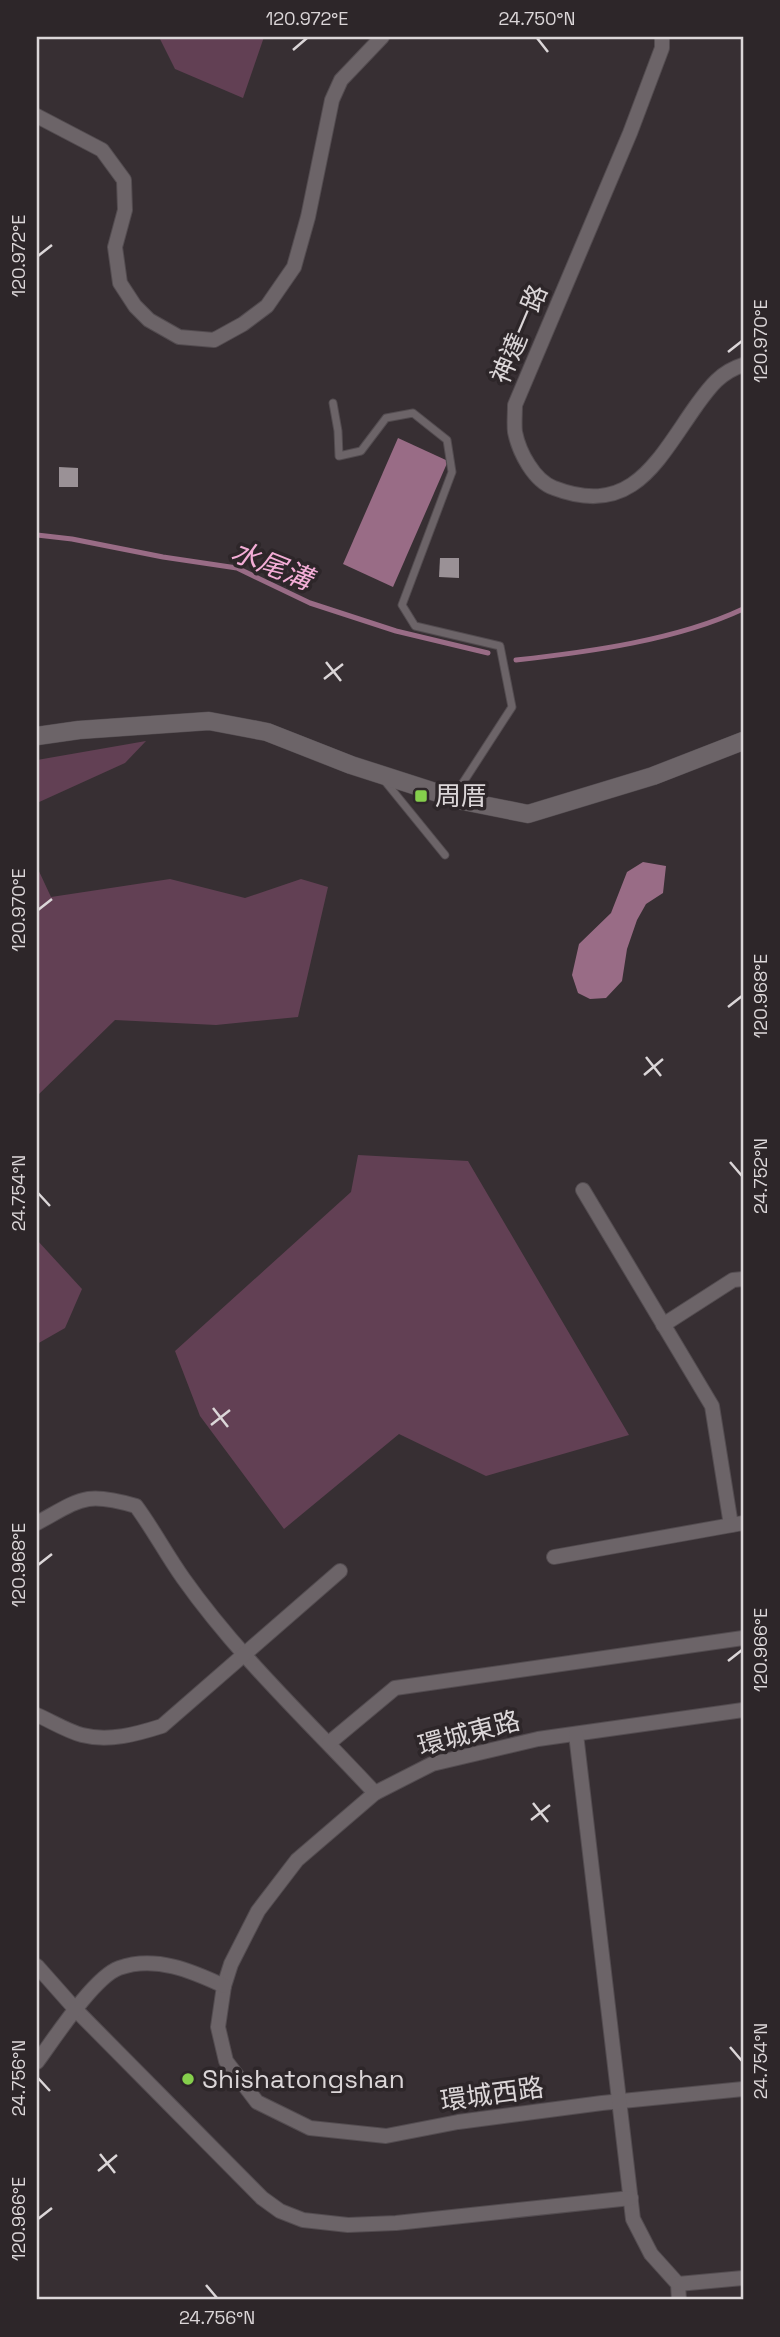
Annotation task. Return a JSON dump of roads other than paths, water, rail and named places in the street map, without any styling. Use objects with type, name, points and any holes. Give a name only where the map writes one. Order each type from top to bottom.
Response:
[{"type":"street","points":[[37,116],[102,150],[124,180],[125,210],[115,247],[120,283],[135,306],[149,320],[179,337],[214,340],[243,324],[267,306],[294,267],[308,217],[332,100],[341,80],[382,37]]},
{"type":"street","name":"神達一路","points":[[662,37],[662,48],[630,132],[515,405],[515,432],[522,454],[533,471],[548,486],[567,494],[598,498],[627,489],[649,471],[714,381],[730,369],[743,365]]},
{"type":"street","points":[[37,736],[79,730],[209,721],[267,732],[379,774],[453,798],[528,814],[582,800],[653,776],[743,741]]},
{"type":"street","points":[[554,1558],[737,1524],[712,1406],[583,1190]]},
{"type":"street","points":[[663,1325],[733,1280],[743,1279]]},
{"type":"street","points":[[37,1522],[81,1500],[95,1497],[136,1506],[156,1533],[182,1577],[245,1655],[374,1793]]},
{"type":"street","points":[[37,1715],[81,1735],[104,1738],[135,1735],[162,1726],[340,1571]]},
{"type":"street","points":[[329,1743],[396,1688],[743,1638]]},
{"type":"street","name":"環城東路","points":[[224,1986],[231,1964],[258,1911],[297,1860],[374,1793],[432,1763],[538,1739],[743,1710]]},
{"type":"street","points":[[576,1734],[634,2220],[651,2254],[678,2284],[679,2300]]},
{"type":"street","points":[[37,2062],[104,1977],[119,1968],[147,1964],[188,1969],[224,1986]]},
{"type":"street","points":[[37,1966],[76,2010],[262,2198],[303,2220],[348,2225],[396,2223],[631,2198]]},
{"type":"street","name":"環城西路","points":[[224,1986],[218,2028],[226,2061],[257,2102],[310,2128],[386,2136],[458,2122],[618,2101],[743,2089]]},
{"type":"street","points":[[678,2284],[743,2278]]},
{"type":"lane","points":[[333,403],[339,456],[361,451],[386,418],[413,414],[447,440],[452,472],[402,605],[415,626],[500,646],[512,707],[453,798]]},
{"type":"lane","points":[[379,774],[445,855]]},
{"type":"waterway","name":"水尾溝","points":[[37,535],[237,568],[310,603],[396,631],[488,653]]},
{"type":"waterway","name":"水尾溝","points":[[516,660],[603,649],[661,637],[743,609]]},
{"type":"place","name":"周厝","points":[[421,796]]},
{"type":"place","name":"Shishatongshan","points":[[188,2079]]}]
